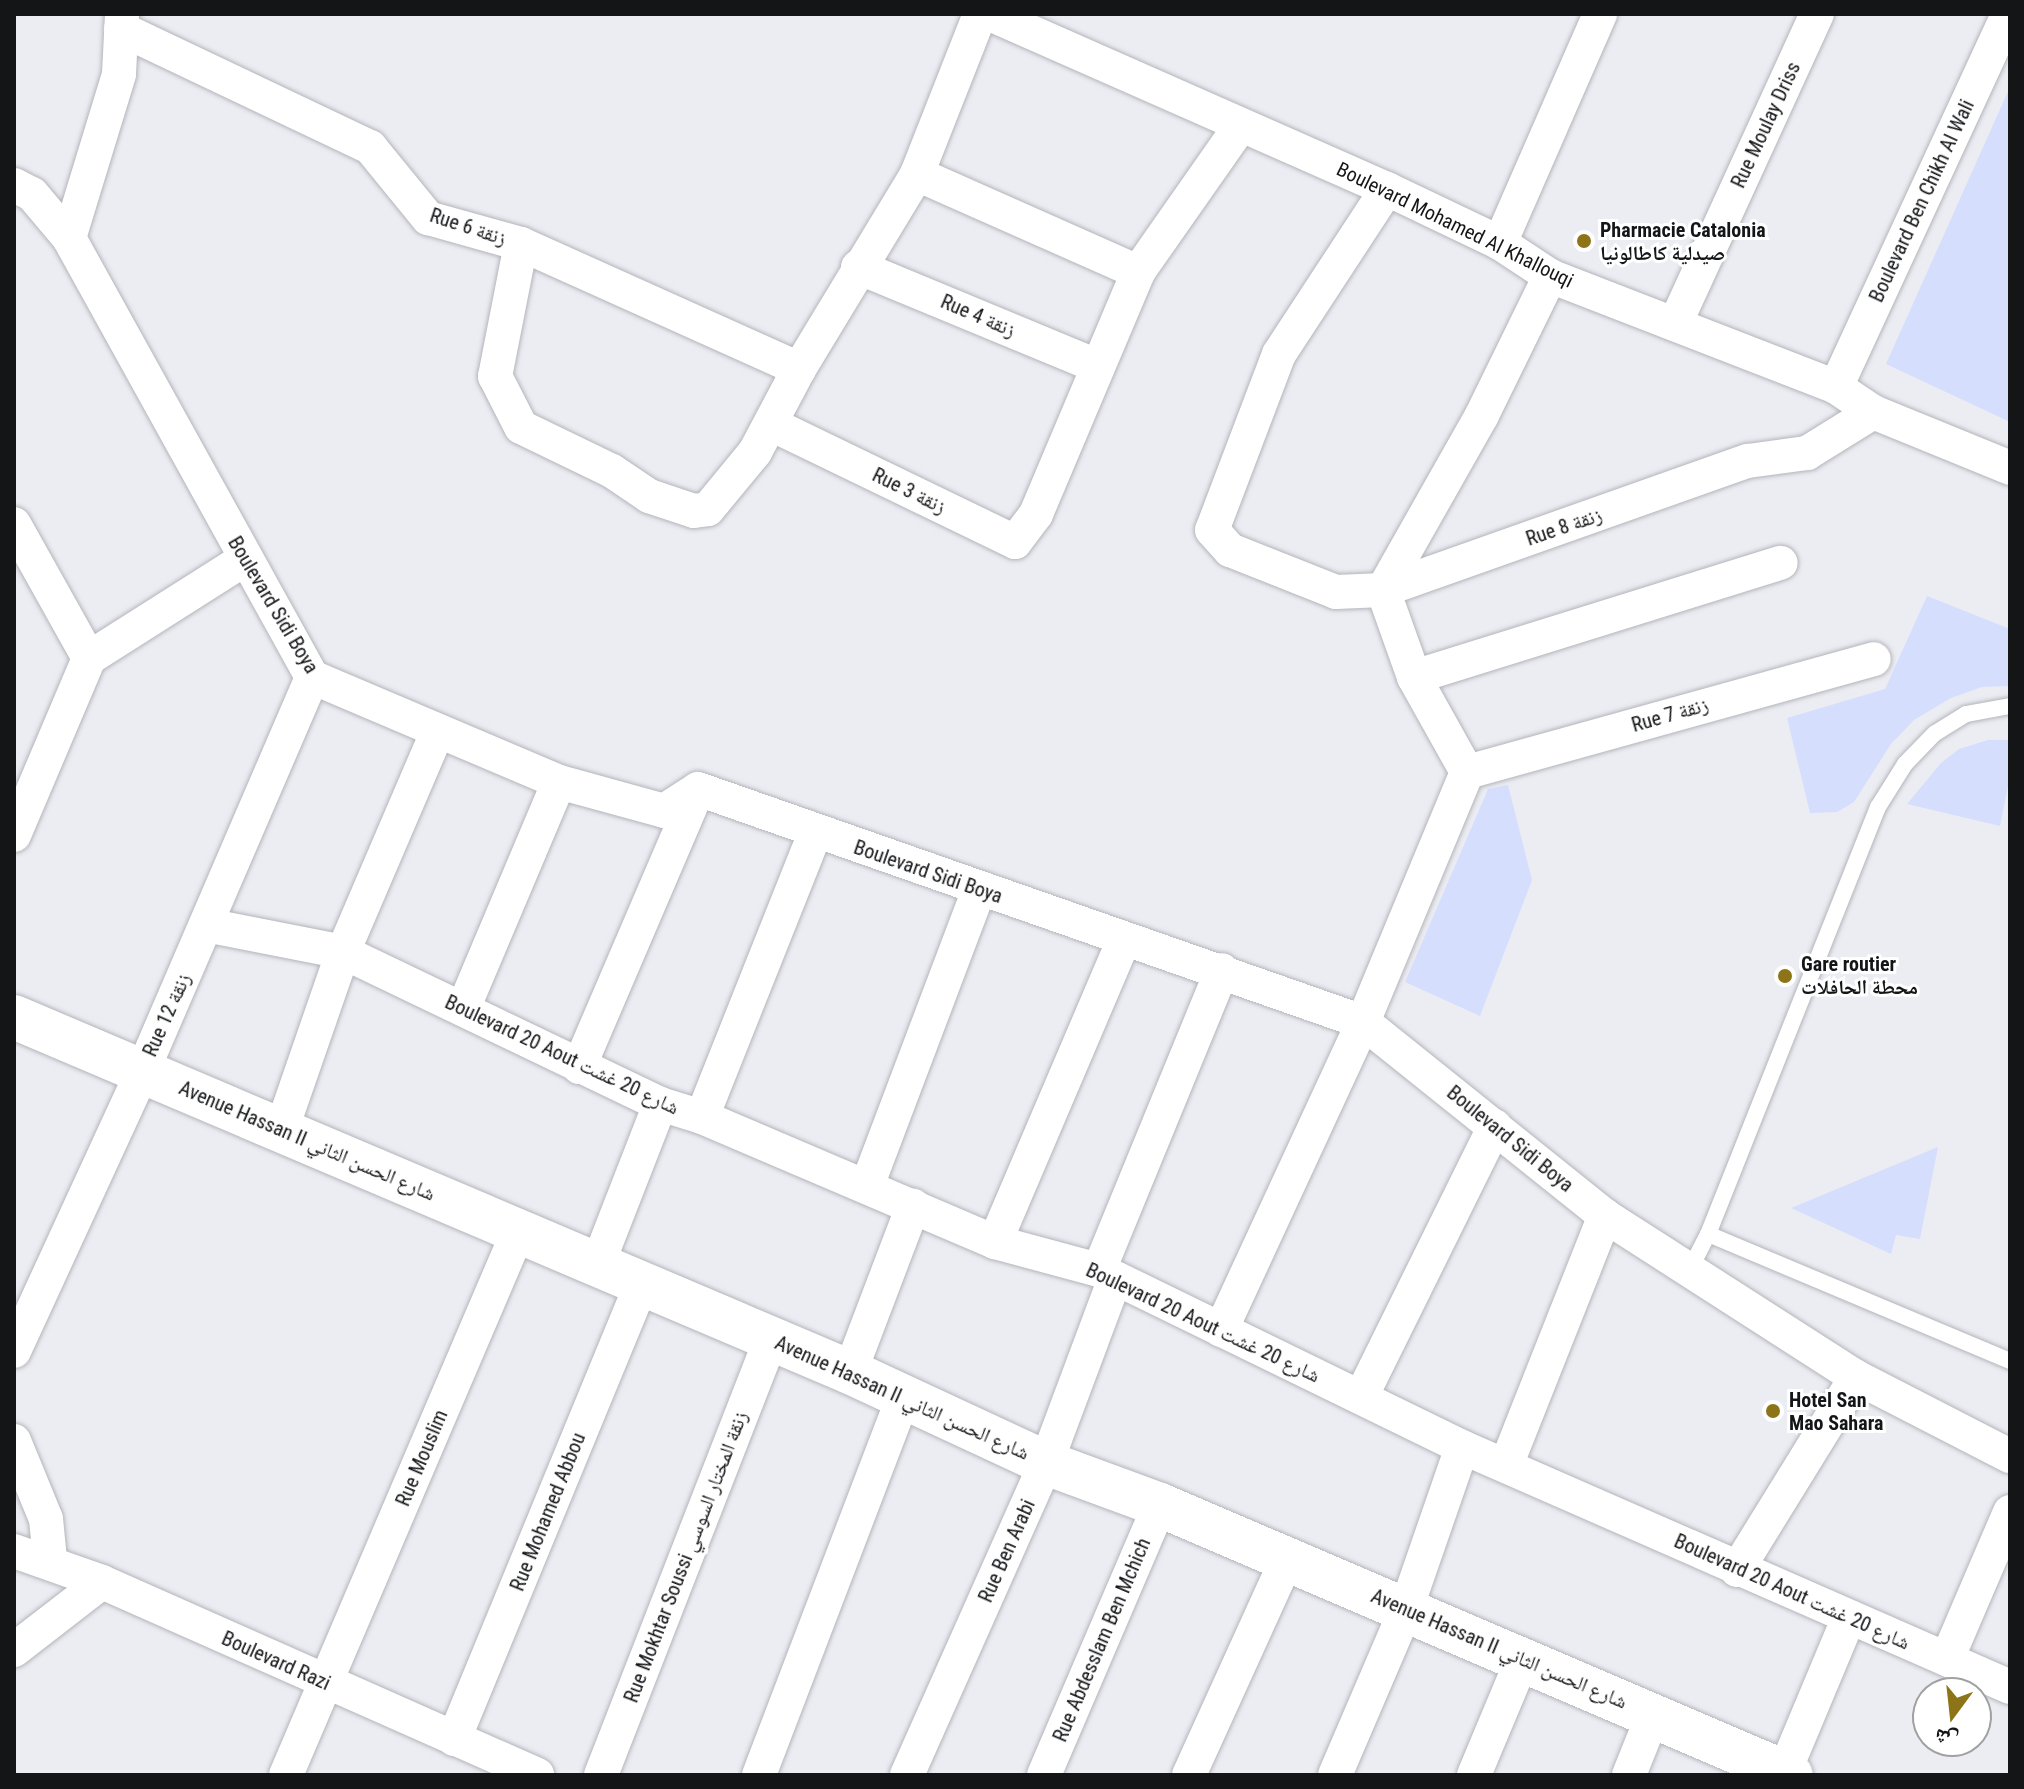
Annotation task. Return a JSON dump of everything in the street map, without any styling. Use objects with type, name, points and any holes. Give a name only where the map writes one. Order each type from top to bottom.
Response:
[{"type":"street","points":[[521,244],[495,376],[521,427],[612,471],[649,496],[694,511],[708,509],[771,424],[858,267],[917,174],[980,14]]},
{"type":"street","name":"Boulevard Mohamed Al Khallouqi","points":[[990,14],[1387,189],[1500,243],[1550,276],[1836,387],[1873,412],[2010,468]]},
{"type":"street","points":[[1500,243],[1600,14]]},
{"type":"street","name":"Rue Moulay Driss","points":[[1675,324],[1817,14]]},
{"type":"street","name":"Boulevard Ben Chikh Al Wali","points":[[1836,387],[2008,14]]},
{"type":"street","points":[[69,238],[110,113],[119,74],[122,22]]},
{"type":"street","name":"Rue 6 زنقة","points":[[122,22],[370,147],[428,218],[521,244],[799,369]]},
{"type":"street","points":[[1097,366],[1138,272],[1241,125]]},
{"type":"street","points":[[917,174],[1138,272]]},
{"type":"street","name":"Boulevard Sidi Boya","points":[[14,185],[32,194],[69,238],[312,677],[437,733],[559,782],[664,811],[698,789],[815,833],[1222,970],[1363,1022],[1605,1216],[1856,1377],[2010,1456]]},
{"type":"street","name":"Rue 8 زنقة","points":[[1387,189],[1279,354],[1212,530],[1230,550],[1249,554],[1336,592],[1383,590],[1748,461],[1807,453],[1873,412]]},
{"type":"street","name":"Rue 4 زنقة","points":[[858,267],[1097,366]]},
{"type":"street","points":[[1221,1330],[1363,1022],[1467,772],[1414,677],[1383,590],[1482,415],[1550,276]]},
{"type":"street","name":"Rue 3 زنقة","points":[[771,424],[1015,542],[1036,514],[1097,366]]},
{"type":"street","points":[[14,524],[89,658]]},
{"type":"street","points":[[16,833],[89,658],[245,559]]},
{"type":"street","points":[[1414,677],[1781,563]]},
{"type":"street","name":"Rue 7 زنقة","points":[[1467,772],[1874,659]]},
{"type":"street","name":"Rue 12 زنقة","points":[[14,1351],[143,1070],[312,677]]},
{"type":"street","points":[[281,1131],[343,952],[437,733]]},
{"type":"street","points":[[463,1009],[559,782]]},
{"type":"street","points":[[579,1067],[698,789]]},
{"type":"street","points":[[702,1117],[815,833]]},
{"type":"street","points":[[867,1186],[979,890]]},
{"type":"street","name":"Boulevard 20 Aout شارع 20 غشت","points":[[206,925],[343,952],[660,1104],[702,1117],[995,1242],[1107,1274],[1462,1447],[1507,1463],[1737,1570],[2010,1687]]},
{"type":"street","points":[[995,1242],[1124,939]]},
{"type":"street","name":"Rue Ben Arabi","points":[[907,1775],[1046,1463],[1107,1274],[1222,970]]},
{"type":"street","name":"Avenue Hassan II شارع الحسن الثاني","points":[[18,1028],[143,1070],[850,1372],[1046,1463],[1160,1505],[1523,1658],[1786,1774]]},
{"type":"street","points":[[597,1266],[660,1104]]},
{"type":"street","points":[[1361,1397],[1495,1126]]},
{"type":"street","points":[[850,1372],[913,1206]]},
{"type":"street","points":[[1507,1463],[1605,1216]]},
{"type":"street","name":"Rue Mouslim","points":[[286,1775],[518,1232]]},
{"type":"street","name":"Rue Mohamed Abbou","points":[[454,1739],[641,1285]]},
{"type":"street","name":"Rue Mokhtar Soussi زنقة المختار السوسي","points":[[601,1775],[771,1338]]},
{"type":"street","points":[[1737,1570],[1856,1377]]},
{"type":"street","points":[[759,1775],[904,1396]]},
{"type":"street","points":[[14,1441],[46,1519],[50,1560]]},
{"type":"street","points":[[1335,1775],[1406,1609],[1462,1447]]},
{"type":"street","name":"Rue Abdesslam Ben Mchich","points":[[1044,1775],[1160,1505]]},
{"type":"street","points":[[1947,1659],[2010,1512]]},
{"type":"street","name":"Boulevard Razi","points":[[14,1551],[50,1560],[102,1582],[537,1775]]},
{"type":"street","points":[[1189,1775],[1287,1559]]},
{"type":"street","points":[[14,1650],[102,1582]]},
{"type":"street","points":[[1786,1774],[1849,1617]]},
{"type":"street","points":[[1474,1775],[1523,1658]]},
{"type":"street","points":[[1629,1775],[1653,1715]]},
{"type":"lane","points":[[1689,1271],[1708,1234],[1878,807],[1905,764],[1935,733],[1966,714],[2010,706]]},
{"type":"lane","points":[[1708,1234],[2010,1361]]},
{"type":"shaded area","points":[[2010,87],[2010,422],[1886,364]]},
{"type":"shaded area","points":[[1927,596],[2010,629],[2010,686],[1982,687],[1951,698],[1914,720],[1891,744],[1854,802],[1837,812],[1810,813],[1787,718],[1885,689]]},
{"type":"shaded area","points":[[1988,740],[2010,740],[2010,776],[2000,826],[1907,804],[1941,763],[1959,749]]},
{"type":"shaded area","points":[[1508,785],[1532,880],[1480,1016],[1405,982],[1488,789]]},
{"type":"shaded area","points":[[1938,1147],[1920,1239],[1896,1235],[1891,1254],[1791,1208]]},
{"type":"place","name":"Pharmacie Catalonia صيدلية كاطالونيا","points":[[1584,241]]},
{"type":"place","name":"Gare routier محطة الحافلات","points":[[1785,976]]},
{"type":"place","name":"Hotel San Mao Sahara","points":[[1773,1411]]}]
